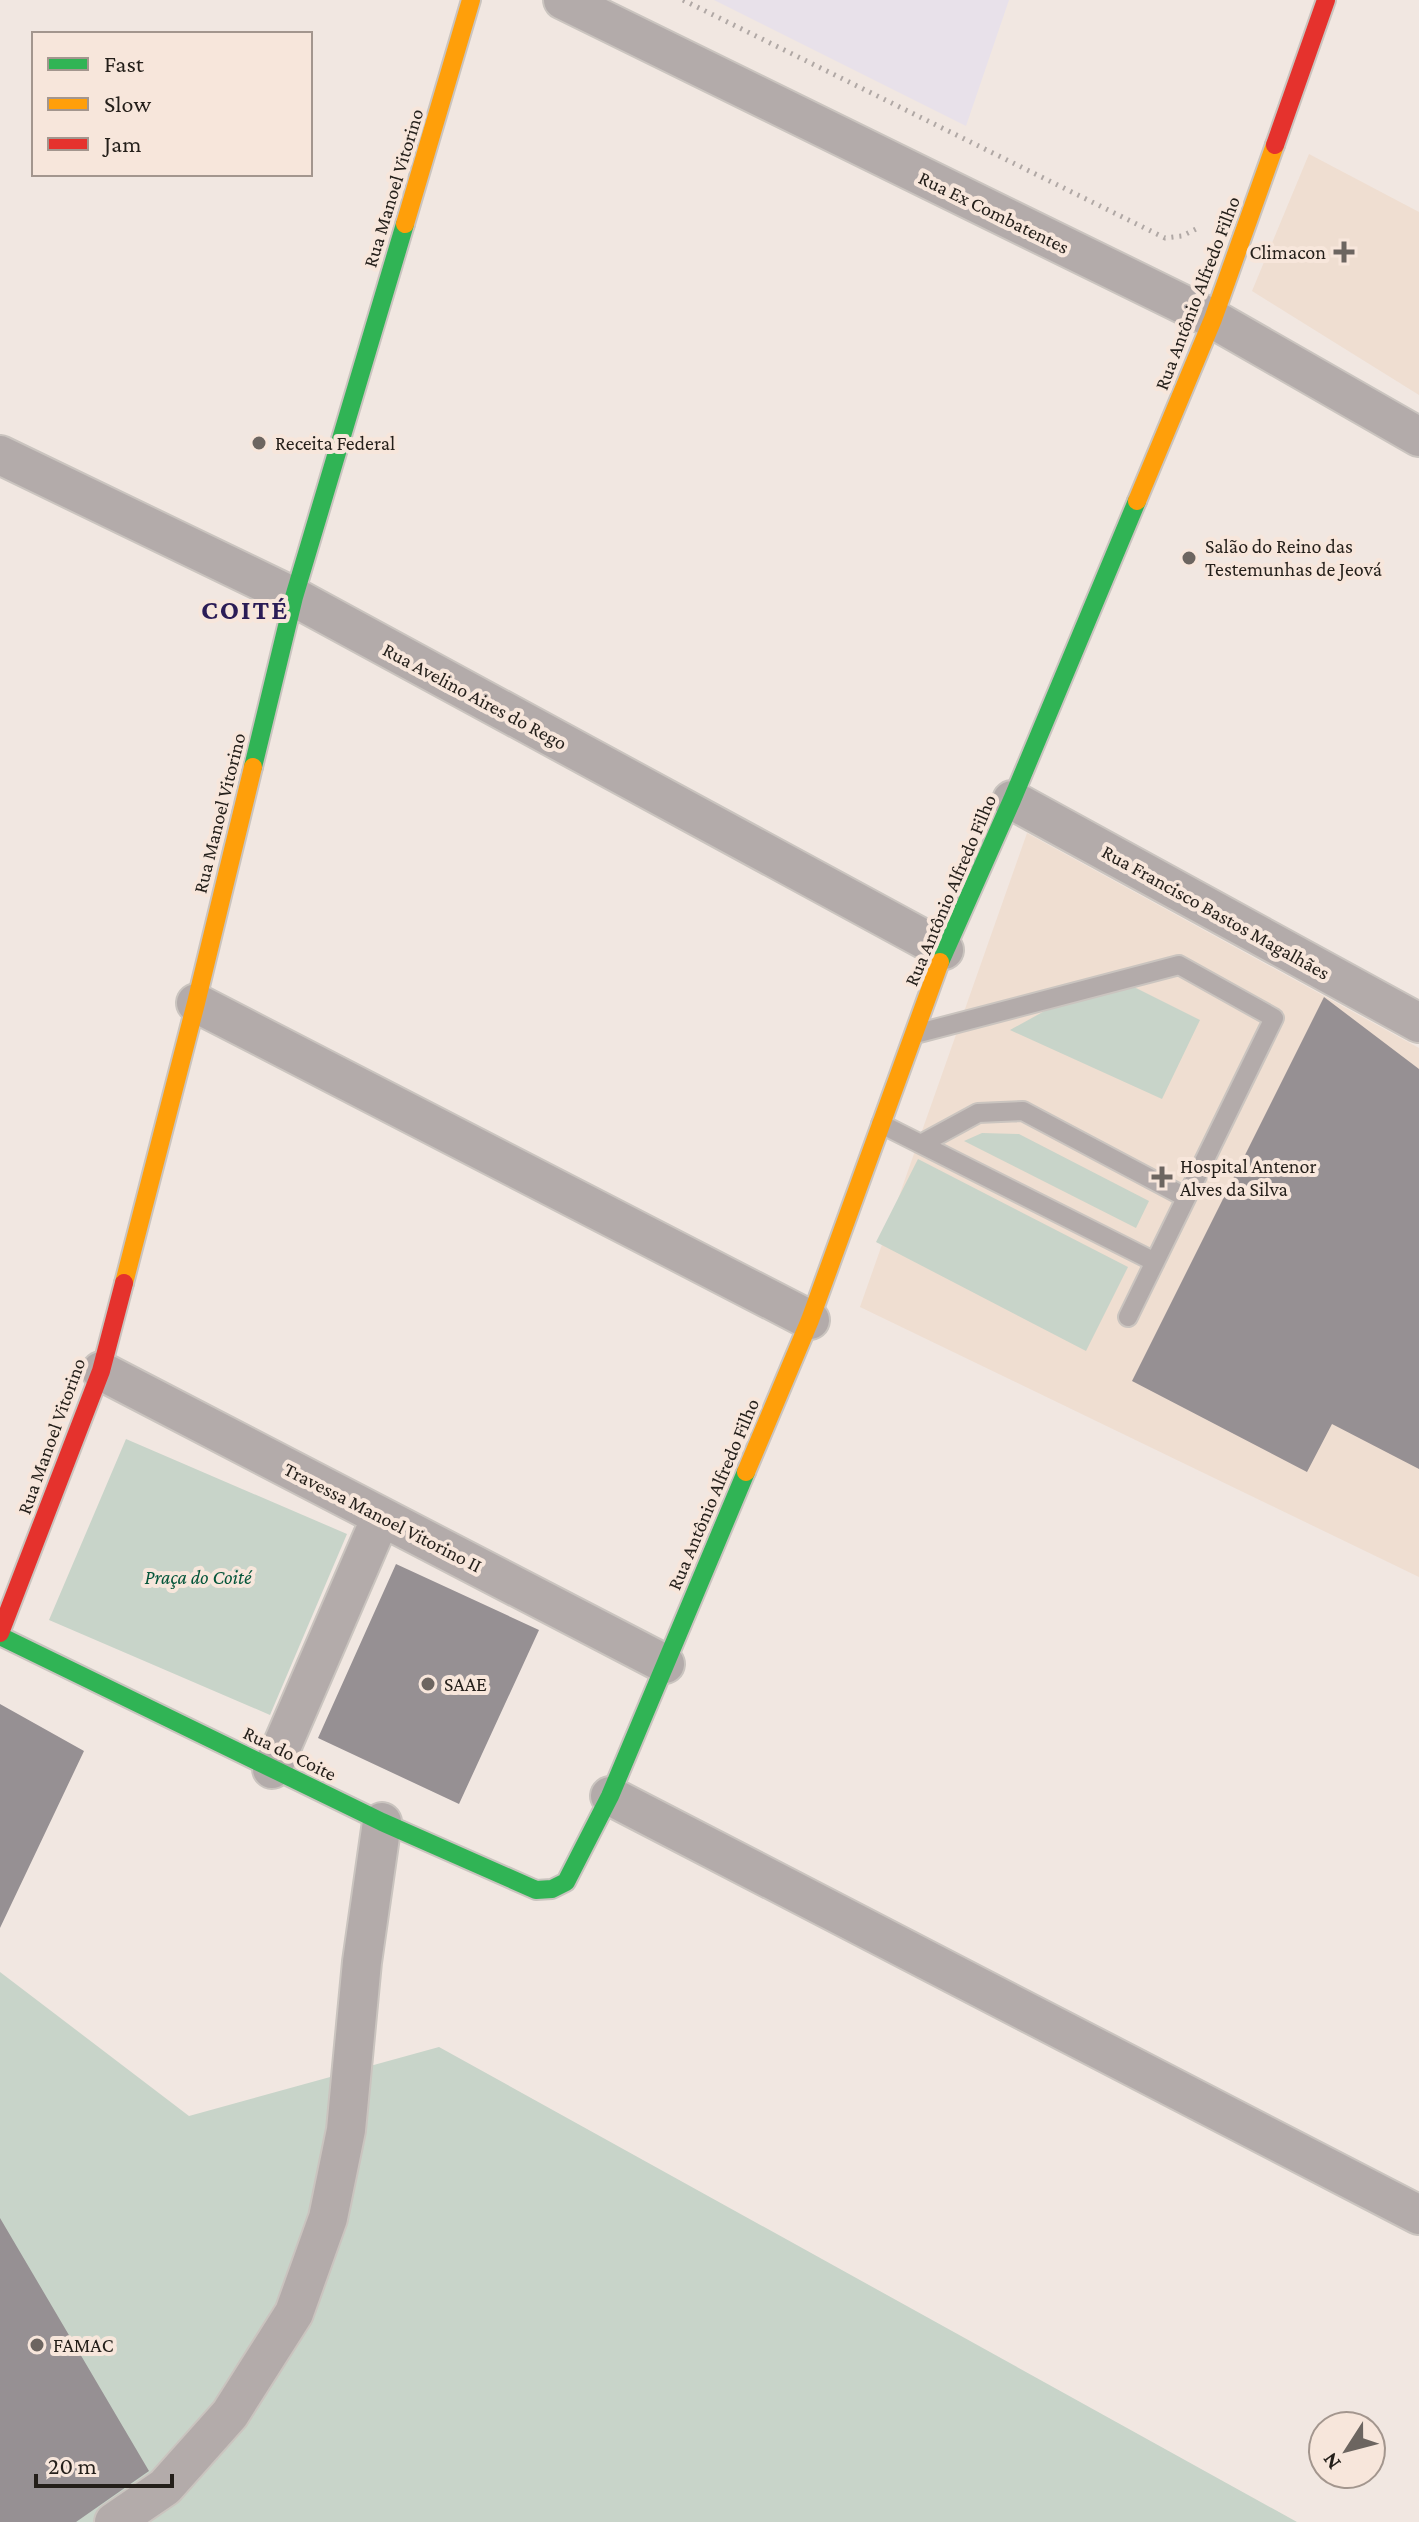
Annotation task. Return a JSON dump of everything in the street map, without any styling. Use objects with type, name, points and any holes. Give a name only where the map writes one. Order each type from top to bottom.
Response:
[{"type":"street","name":"Rua Manoel Vitorino","points":[[0,1634],[101,1371],[196,1003],[294,597],[471,0]]},
{"type":"street","name":"Rua Ex Combatentes","points":[[563,0],[1213,319],[1419,437]]},
{"type":"street","name":"Rua Antônio Alfredo Filho","points":[[566,1882],[610,1796],[810,1320],[944,950],[1012,800],[1213,319],[1326,0]]},
{"type":"street","name":"Rua Avelino Aires do Rego","points":[[0,455],[294,597],[944,950]]},
{"type":"street","name":"Rua Francisco Bastos Magalhães","points":[[1012,800],[1419,1023]]},
{"type":"street","points":[[196,1003],[810,1320]]},
{"type":"street","name":"Travessa Manoel Vitorino II","points":[[101,1371],[665,1664]]},
{"type":"street","points":[[272,1769],[381,1517]]},
{"type":"street","name":"Rua do Coite","points":[[0,1634],[382,1822],[536,1890],[552,1889],[566,1882]]},
{"type":"street","points":[[610,1796],[1419,2215]]},
{"type":"street","points":[[114,2522],[165,2487],[230,2414],[294,2313],[328,2218],[346,2130],[362,1962],[382,1822]]},
{"type":"lane","points":[[914,1034],[1179,965],[1274,1018],[1128,1317]]},
{"type":"lane","points":[[921,1144],[978,1113],[1023,1111],[1185,1197]]},
{"type":"lane","points":[[881,1124],[1155,1262]]},
{"type":"path","points":[[683,0],[1165,238],[1195,231],[1200,222]]},
{"type":"shaded area","points":[[714,0],[1009,0],[966,126]]},
{"type":"shaded area","name":"Climacon","points":[[1309,154],[1419,212],[1419,395],[1252,291]]},
{"type":"shaded area","name":"Hospital Antenor Alves da Silva","points":[[1027,833],[1419,1048],[1419,1577],[860,1307]]},
{"type":"green space","points":[[1110,975],[1200,1020],[1162,1099],[1010,1030]]},
{"type":"green space","points":[[982,1133],[1019,1134],[1149,1201],[1136,1228],[964,1141]]},
{"type":"green space","points":[[918,1159],[1128,1267],[1086,1351],[876,1242]]},
{"type":"green space","name":"Praça do Coité","points":[[126,1439],[347,1534],[270,1715],[49,1620]]},
{"type":"green space","points":[[0,1972],[189,2116],[439,2047],[1297,2522],[0,2522]]},
{"type":"building","points":[[1324,997],[1419,1069],[1419,1469],[1332,1424],[1307,1472],[1132,1381]]},
{"type":"building","name":"SAAE","points":[[396,1564],[539,1630],[459,1804],[318,1738]]},
{"type":"building","points":[[0,1704],[84,1751],[0,1928]]},
{"type":"building","name":"FAMAC","points":[[0,2218],[149,2471],[76,2522],[0,2522]]},
{"type":"traffic: fast","points":[[253,767],[294,597],[405,224]]},
{"type":"traffic: fast","points":[[940,962],[1012,800],[1137,501]]},
{"type":"traffic: fast","points":[[0,1636],[382,1822],[536,1890],[552,1889],[566,1882],[610,1796],[746,1472]]},
{"type":"traffic: slow","points":[[405,224],[471,0]]},
{"type":"traffic: slow","points":[[1137,501],[1213,319],[1275,145]]},
{"type":"traffic: slow","points":[[124,1283],[253,767]]},
{"type":"traffic: slow","points":[[746,1472],[810,1320],[940,962]]},
{"type":"traffic: jam","points":[[1275,145],[1326,0]]},
{"type":"traffic: jam","points":[[0,1633],[101,1371],[124,1283]]},
{"type":"place","name":"Climacon","points":[[1344,252]]},
{"type":"place","name":"Receita Federal","points":[[259,443]]},
{"type":"place","name":"Salão do Reino das Testemunhas de Jeová","points":[[1189,558]]},
{"type":"place","name":"Hospital Antenor Alves da Silva","points":[[1162,1177]]},
{"type":"place","name":"SAAE","points":[[428,1684]]},
{"type":"place","name":"FAMAC","points":[[37,2345]]},
{"type":"district","name":"COITÉ","points":[[245,609]]}]
